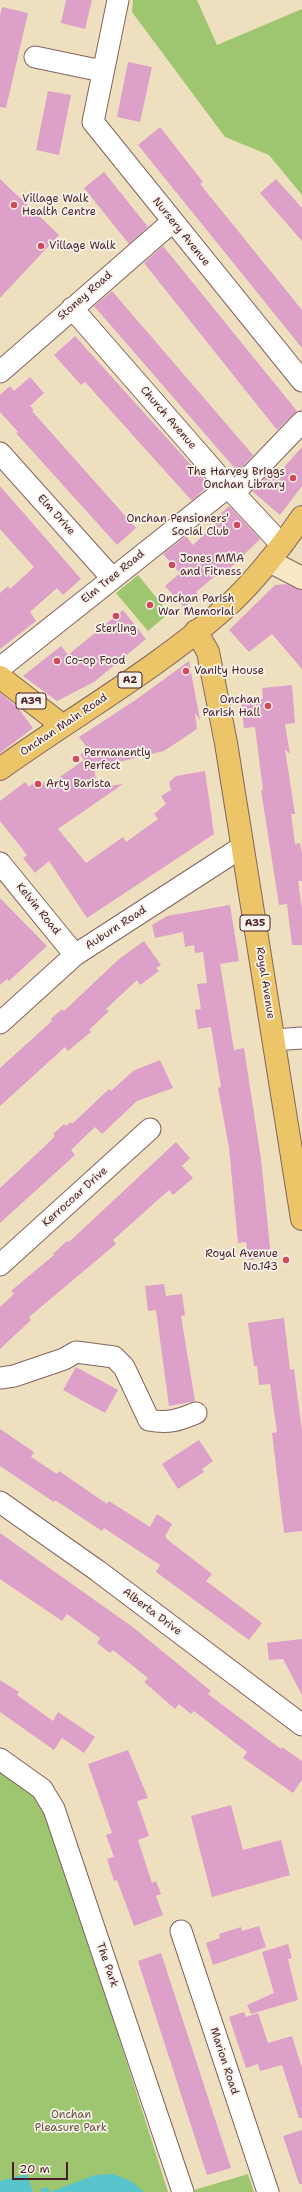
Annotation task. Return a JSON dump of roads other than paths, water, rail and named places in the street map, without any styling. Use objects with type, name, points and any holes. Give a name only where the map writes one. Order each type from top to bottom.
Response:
[{"type":"main road","name":"Onchan Main Road","points":[[0,768],[100,701],[224,609],[276,553],[302,517]]},
{"type":"main road","points":[[276,553],[302,578]]},
{"type":"main road","name":"Royal Avenue","points":[[196,631],[208,652],[274,1040],[302,1219]]},
{"type":"main road","name":"A39","points":[[0,677],[63,726]]},
{"type":"street","name":"Nursery Avenue","points":[[118,0],[102,71],[93,122],[172,222],[302,381]]},
{"type":"street","points":[[35,57],[102,71]]},
{"type":"street","name":"Stoney Road","points":[[0,372],[172,222]]},
{"type":"street","name":"Church Avenue","points":[[72,308],[231,490],[276,553]]},
{"type":"street","name":"Elm Tree Road","points":[[0,668],[112,578],[231,490],[302,422]]},
{"type":"street","name":"Elm Drive","points":[[0,453],[112,578]]},
{"type":"street","name":"Auburn Road","points":[[0,1023],[76,955],[242,847]]},
{"type":"street","name":"Kelvin Road","points":[[0,863],[76,955]]},
{"type":"street","points":[[274,1040],[302,1038]]},
{"type":"street","name":"Kerrocoar Drive","points":[[0,1265],[150,1129]]},
{"type":"street","points":[[0,1378],[14,1376],[64,1360],[76,1352],[96,1353],[114,1357],[124,1367],[149,1420],[162,1423],[174,1422],[196,1413]]},
{"type":"street","name":"Alberta Drive","points":[[0,1502],[98,1571],[302,1725]]},
{"type":"street","name":"The Park","points":[[0,1759],[42,1789],[54,1809],[183,2192]]},
{"type":"street","name":"Marion Road","points":[[181,1931],[268,2192]]},
{"type":"water","points":[[27,2174],[33,2192],[0,2192],[0,2181]]},
{"type":"water","points":[[113,2174],[131,2181],[144,2192],[50,2192],[95,2175]]},
{"type":"water","points":[[48,2187],[50,2192],[41,2192],[40,2189]]},
{"type":"place","name":"Village Walk Health Centre","points":[[14,205]]},
{"type":"place","name":"Village Walk","points":[[41,246]]},
{"type":"place","name":"The Harvey Briggs Onchan Library","points":[[293,478]]},
{"type":"place","name":"Onchan Pensioners' Social Club","points":[[237,525]]},
{"type":"place","name":"Jones MMA and Fitness","points":[[172,565]]},
{"type":"place","name":"Onchan Parish War Memorial","points":[[150,605]]},
{"type":"place","name":"Sterling","points":[[116,616]]},
{"type":"place","name":"Co-op Food","points":[[57,661]]},
{"type":"place","name":"Vanity House","points":[[186,671]]},
{"type":"place","name":"Onchan Parish Hall","points":[[268,706]]},
{"type":"place","name":"Permanently Perfect","points":[[76,759]]},
{"type":"place","name":"Arty Barista","points":[[38,784]]},
{"type":"place","name":"Royal Avenue No.143","points":[[286,1260]]},
{"type":"park label","name":"Onchan Pleasure Park","points":[[71,2121]]}]
